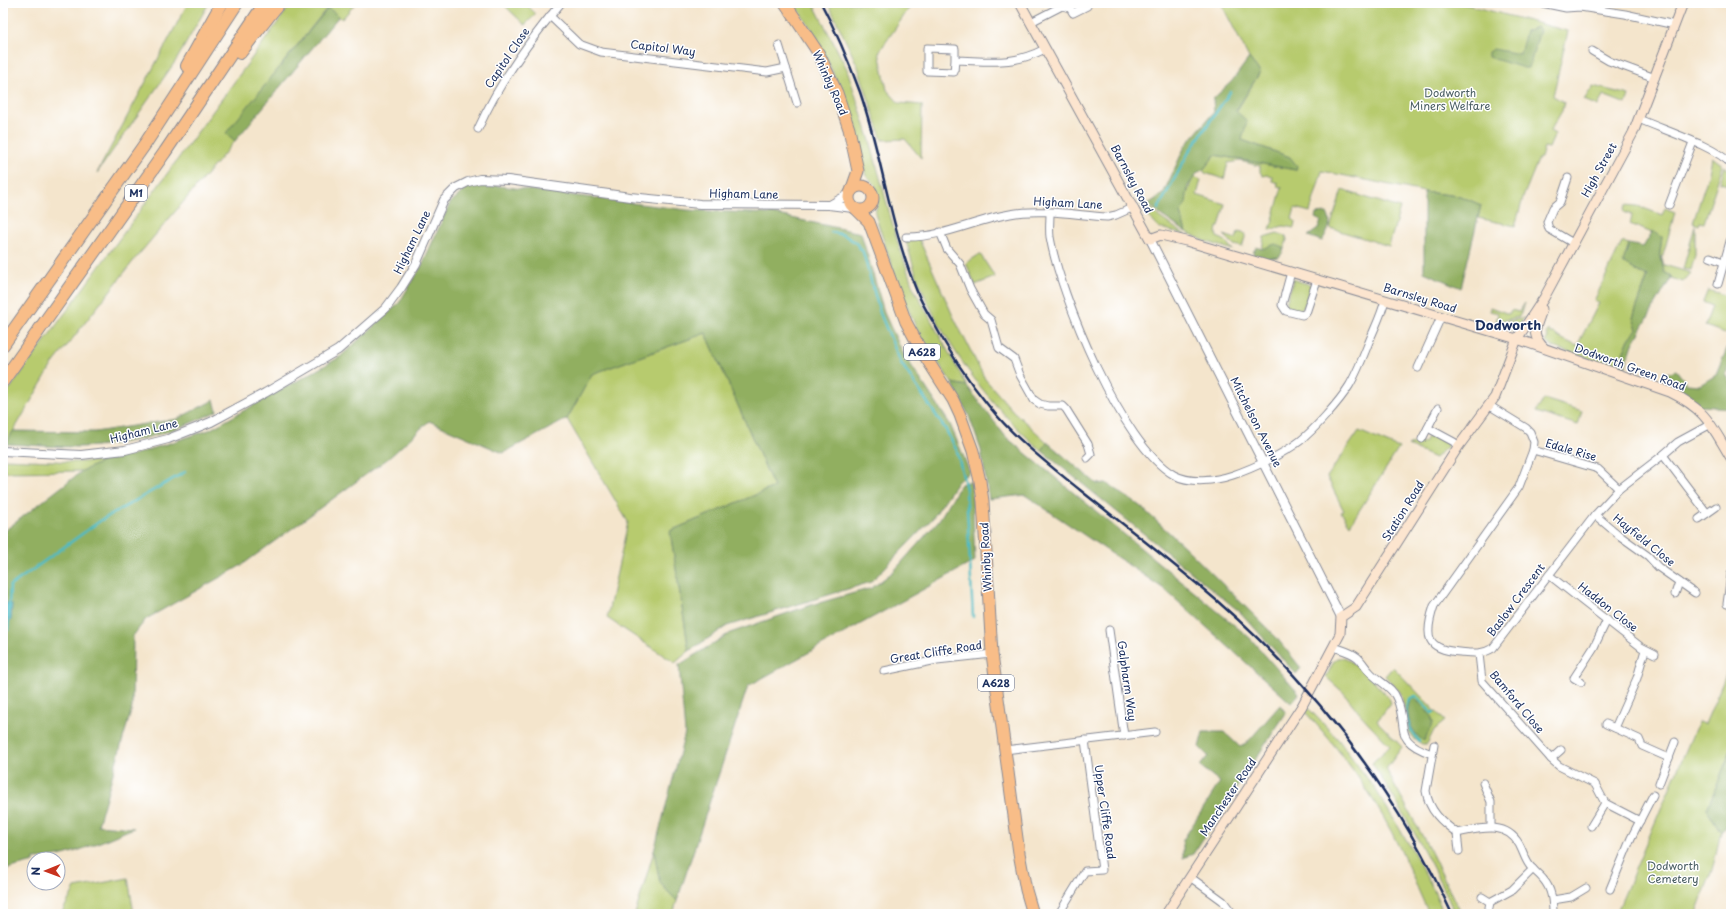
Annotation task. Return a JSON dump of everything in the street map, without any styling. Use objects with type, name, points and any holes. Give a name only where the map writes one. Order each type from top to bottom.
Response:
[{"type":"highway","name":"M1","points":[[145,144],[222,3]]},
{"type":"highway","name":"M1","points":[[3,345],[145,144],[237,3]]},
{"type":"highway","name":"M1","points":[[3,381],[164,152],[265,3]]},
{"type":"highway","name":"M1","points":[[164,152],[279,3]]},
{"type":"highway","name":"Whinby Road","points":[[785,3],[819,54],[837,93],[849,129],[858,171],[873,194],[869,222]]},
{"type":"highway","points":[[858,171],[850,193],[849,202],[855,209],[867,209],[873,201]]},
{"type":"highway","points":[[850,193],[857,186],[868,188]]},
{"type":"highway","name":"Whinby Road","points":[[855,209],[869,222],[906,322],[921,350],[953,400],[973,451],[980,481],[992,654],[1004,750],[1019,853],[1033,914]]},
{"type":"main road","name":"Barnsley Road","points":[[1020,3],[1134,207],[1150,239],[1155,236],[1168,236],[1517,339]]},
{"type":"main road","name":"High Street","points":[[1517,339],[1544,298],[1624,151],[1639,120],[1683,3]]},
{"type":"main road","points":[[1544,298],[1535,328],[1535,334],[1538,342],[1544,348]]},
{"type":"main road","name":"Dodworth Green Road","points":[[1517,339],[1670,392],[1694,405],[1711,424],[1731,458]]},
{"type":"main road","name":"Station Road","points":[[1341,617],[1356,607],[1458,447],[1490,406],[1502,381],[1517,339]]},
{"type":"main road","points":[[1334,647],[1342,629],[1341,617]]},
{"type":"main road","name":"Manchester Road","points":[[1166,914],[1310,693],[1334,647]]},
{"type":"street","name":"Capitol Close","points":[[478,129],[490,102],[509,71],[561,3]]},
{"type":"street","points":[[1542,3],[1566,8],[1580,7],[1625,14],[1675,25]]},
{"type":"street","points":[[1031,22],[1062,6],[1070,8],[1073,13],[1087,6]]},
{"type":"street","name":"Capitol Way","points":[[550,16],[579,44],[601,52],[767,72],[786,68]]},
{"type":"street","points":[[779,45],[797,103]]},
{"type":"street","points":[[927,48],[955,49],[955,60],[954,72],[927,71],[927,48]]},
{"type":"street","points":[[955,60],[1010,62],[1024,59],[1045,49]]},
{"type":"street","points":[[1592,50],[1609,61],[1655,78]]},
{"type":"street","points":[[1639,120],[1712,149],[1726,158],[1731,164]]},
{"type":"street","points":[[1669,206],[1693,142]]},
{"type":"street","points":[[1568,178],[1560,202],[1552,208],[1548,222],[1549,230],[1573,243]]},
{"type":"street","name":"Higham Lane","points":[[3,451],[81,455],[126,450],[168,439],[211,422],[277,386],[338,350],[386,308],[416,264],[444,200],[456,188],[468,182],[480,179],[508,180],[630,197],[700,204],[829,205],[855,209]]},
{"type":"street","name":"Higham Lane","points":[[829,205],[850,193]]},
{"type":"street","name":"Higham Lane","points":[[906,237],[925,236],[1022,212],[1050,212],[1107,216],[1116,215],[1134,207]]},
{"type":"street","points":[[1050,212],[1052,245],[1083,340],[1113,400],[1148,452],[1161,466],[1175,475],[1200,481],[1227,477],[1264,461],[1302,439],[1348,387],[1359,367],[1385,300]]},
{"type":"street","points":[[940,232],[947,249],[960,264],[970,289],[984,314],[991,320],[999,348],[1014,359],[1020,375],[1034,400],[1040,404],[1048,406],[1063,406],[1066,409],[1088,444],[1091,454],[1088,458]]},
{"type":"street","points":[[1718,284],[1731,238]]},
{"type":"street","name":"Mitchelson Avenue","points":[[1150,239],[1264,461],[1341,617]]},
{"type":"street","points":[[1710,257],[1723,262]]},
{"type":"street","points":[[1291,272],[1282,305],[1286,311],[1302,315],[1306,313],[1317,280]]},
{"type":"street","points":[[1418,368],[1427,354],[1441,317]]},
{"type":"street","points":[[1479,654],[1444,651],[1438,648],[1433,644],[1430,636],[1430,618],[1434,606],[1519,487],[1533,450],[1534,442],[1530,432],[1490,406]]},
{"type":"street","points":[[1422,439],[1438,408]]},
{"type":"street","name":"Baslow Crescent","points":[[1479,654],[1493,648],[1498,643],[1595,515],[1619,489],[1664,455],[1687,435],[1711,424]]},
{"type":"street","points":[[1428,428],[1454,442],[1458,447]]},
{"type":"street","name":"Edale Rise","points":[[1533,450],[1598,469],[1619,489]]},
{"type":"street","points":[[1664,455],[1707,514]]},
{"type":"street","points":[[1699,519],[1716,507]]},
{"type":"street","name":"Hayfield Close","points":[[1595,515],[1648,556],[1658,567],[1695,593]]},
{"type":"street","points":[[1727,604],[1731,574]]},
{"type":"street","name":"Haddon Close","points":[[1549,575],[1645,650],[1655,654]]},
{"type":"street","name":"Hayfield Close","points":[[1675,594],[1679,582]]},
{"type":"street","points":[[1581,682],[1574,678],[1594,647],[1607,620]]},
{"type":"street","name":"Galpharm Way","points":[[1109,630],[1124,736]]},
{"type":"street","points":[[1334,647],[1356,656],[1372,674],[1394,694],[1398,700],[1403,732],[1407,740],[1412,746],[1432,754]]},
{"type":"street","points":[[1615,728],[1637,678],[1645,650]]},
{"type":"street","name":"Great Cliffe Road","points":[[884,671],[938,660],[992,654]]},
{"type":"street","name":"Bamford Close","points":[[1479,654],[1482,681],[1551,759],[1559,766],[1595,784],[1605,803]]},
{"type":"street","points":[[1606,724],[1639,739],[1642,746],[1668,758]]},
{"type":"street","points":[[1004,750],[1155,732]]},
{"type":"street","name":"Upper Cliffe Road","points":[[1060,912],[1085,871],[1102,870],[1085,740]]},
{"type":"street","points":[[1658,784],[1675,742]]},
{"type":"street","points":[[1434,744],[1426,791],[1427,798],[1434,814],[1457,833],[1459,851]]},
{"type":"street","points":[[1551,759],[1561,750]]},
{"type":"street","points":[[1483,782],[1492,802],[1491,827]]},
{"type":"street","points":[[1610,889],[1640,821],[1653,796]]},
{"type":"street","points":[[1592,826],[1605,803],[1640,821]]},
{"type":"street","points":[[1457,833],[1491,827],[1505,832],[1513,837],[1519,843],[1532,869],[1544,879],[1553,900],[1553,914]]},
{"type":"street","points":[[1490,902],[1512,890],[1532,869]]},
{"type":"street","points":[[1190,877],[1223,900],[1233,914]]},
{"type":"street","points":[[1553,900],[1571,897],[1586,888]]},
{"type":"street","points":[[1482,897],[1490,902]]},
{"type":"street","points":[[1488,913],[1490,902]]},
{"type":"green space","points":[[188,3],[209,3],[177,59],[97,173]]},
{"type":"green space","points":[[292,3],[356,3],[342,19],[327,8],[227,133],[235,141],[135,259],[52,365],[6,444],[3,443],[3,398]]},
{"type":"green space","points":[[502,3],[525,3],[536,14],[525,25]]},
{"type":"green space","points":[[793,3],[813,3],[847,69],[870,141],[896,237],[913,287],[967,386],[952,383],[919,334],[898,285],[875,214],[878,199],[875,185],[866,176],[846,102],[816,35]]},
{"type":"green space","points":[[828,3],[910,3],[910,7],[879,52],[887,90],[899,103],[922,105],[921,158],[905,139],[882,140],[858,67]]},
{"type":"green space","name":"Dodworth Miners Welfare","points":[[1221,3],[1460,3],[1568,31],[1553,96],[1564,102],[1562,111],[1550,131],[1555,134],[1549,148],[1544,147],[1541,158],[1539,158],[1524,195],[1515,226],[1478,218],[1481,205],[1460,196],[1424,192],[1322,171],[1310,212],[1295,208],[1292,219],[1295,221],[1294,228],[1283,226],[1270,230],[1282,187],[1277,186],[1278,183],[1272,181],[1272,176],[1263,176],[1260,172],[1260,166],[1240,161],[1228,163],[1224,179],[1205,173],[1203,170],[1215,155],[1295,170],[1290,157],[1242,140],[1236,112],[1260,72],[1249,58]]},
{"type":"green space","points":[[328,8],[339,16],[235,141],[226,133]]},
{"type":"green space","points":[[1536,27],[1540,30],[1529,68],[1524,68],[1488,57],[1488,52],[1493,49],[1520,54],[1526,31]]},
{"type":"green space","points":[[1249,58],[1260,72],[1236,111],[1247,121],[1242,140],[1290,157],[1297,166],[1296,170],[1215,155],[1203,170],[1198,172],[1188,186],[1186,203],[1180,213],[1186,232],[1162,216],[1148,204],[1163,194],[1185,146],[1214,112],[1213,99],[1232,81]]},
{"type":"green space","points":[[1593,86],[1629,95],[1626,104],[1603,95],[1598,106],[1584,100]]},
{"type":"green space","points":[[1712,157],[1723,165],[1704,223],[1700,222],[1699,225],[1693,223],[1709,173]]},
{"type":"green space","points":[[1725,166],[1731,173],[1731,186],[1720,183]]},
{"type":"green space","points":[[1194,177],[1201,180],[1197,195],[1225,204],[1216,233],[1217,237],[1224,240],[1233,250],[1205,241],[1186,232],[1180,213]]},
{"type":"green space","points":[[484,184],[687,210],[773,214],[861,233],[885,315],[903,353],[950,424],[970,472],[958,481],[932,519],[871,582],[727,626],[689,651],[670,531],[774,487],[706,333],[592,374],[567,419],[503,453],[429,421],[390,457],[242,565],[146,619],[133,636],[132,708],[98,825],[134,828],[66,854],[66,851],[26,851],[26,864],[3,870],[3,532],[82,471],[104,461],[136,454],[209,430],[340,357],[399,303],[422,265],[450,203],[468,187]]},
{"type":"green space","points":[[1133,190],[1159,217],[1187,236],[1158,227],[1149,217]]},
{"type":"green space","points":[[1342,190],[1400,208],[1389,246],[1330,228]]},
{"type":"green space","points":[[1424,192],[1460,196],[1481,205],[1461,288],[1424,272]]},
{"type":"green space","points":[[1626,205],[1638,206],[1662,215],[1665,208],[1675,212],[1662,259],[1664,265],[1691,273],[1683,282],[1671,278],[1671,276],[1664,272],[1660,252],[1662,237],[1630,224],[1632,215],[1624,212]]},
{"type":"green space","points":[[1327,213],[1330,224],[1322,241],[1308,236],[1318,229],[1321,221],[1315,218],[1316,214]]},
{"type":"green space","points":[[1695,226],[1695,255],[1691,270],[1683,269]]},
{"type":"green space","points":[[1653,231],[1662,237],[1660,252],[1664,272],[1671,276],[1671,278],[1633,344],[1624,370],[1617,368],[1629,339],[1637,329],[1633,318],[1648,276],[1636,271],[1623,262],[1629,244],[1643,247]]},
{"type":"green space","points":[[1238,232],[1246,234],[1242,247],[1234,245],[1224,235],[1236,239]]},
{"type":"green space","points":[[1277,233],[1286,236],[1287,240],[1283,252],[1283,247],[1262,249],[1264,237]]},
{"type":"green space","points":[[905,238],[919,239],[953,316],[985,379],[1013,411],[1047,442],[1042,451],[987,395],[957,354],[943,332],[920,285]]},
{"type":"green space","points":[[1622,242],[1629,244],[1623,262],[1636,271],[1648,275],[1633,318],[1637,329],[1629,339],[1617,368],[1553,347],[1545,342],[1548,337],[1546,333],[1549,330],[1550,333],[1554,333],[1558,337],[1577,346],[1599,303],[1594,301]]},
{"type":"green space","points":[[1275,244],[1283,247],[1283,252],[1279,257],[1264,259],[1253,256],[1256,247],[1262,249]]},
{"type":"green space","points":[[980,254],[995,277],[975,285],[966,263]]},
{"type":"green space","points":[[1291,279],[1312,285],[1313,287],[1310,287],[1304,307],[1299,311],[1289,308],[1286,303],[1293,281]]},
{"type":"green space","points":[[1708,290],[1731,297],[1731,335],[1705,326],[1712,306],[1703,302]]},
{"type":"green space","points":[[1525,303],[1519,317],[1496,322],[1498,313],[1490,311],[1490,307],[1509,314],[1511,310],[1519,312]]},
{"type":"green space","points":[[1524,318],[1519,325],[1509,330],[1490,325]]},
{"type":"green space","points":[[706,333],[774,487],[670,531],[689,651],[675,663],[607,618],[628,522],[567,419],[592,374]]},
{"type":"green space","points":[[1731,344],[1731,361],[1726,374],[1731,383],[1731,408],[1701,406],[1666,388],[1664,374],[1676,370],[1687,384],[1700,385],[1716,375],[1728,346]]},
{"type":"green space","points":[[952,383],[967,386],[1006,437],[1250,638],[1299,694],[1291,703],[1164,589],[1025,495],[989,499],[981,450],[969,416]]},
{"type":"green space","points":[[1544,399],[1582,411],[1578,425],[1536,412]]},
{"type":"green space","points":[[214,400],[217,411],[185,425],[133,441],[79,447],[6,444],[13,431],[95,432],[177,419]]},
{"type":"green space","points":[[1359,431],[1399,448],[1350,525],[1341,512],[1344,511],[1327,477]]},
{"type":"green space","points":[[1431,435],[1445,441],[1448,446],[1435,458],[1408,446],[1419,441],[1424,443],[1428,436]]},
{"type":"green space","points":[[1047,442],[1097,484],[1106,483],[1140,506],[1187,549],[1276,637],[1301,668],[1296,674],[1240,612],[1042,451]]},
{"type":"green space","points":[[3,459],[77,462],[104,461],[82,471],[3,472]]},
{"type":"green space","points":[[972,481],[975,561],[748,686],[677,901],[660,883],[654,851],[685,733],[679,665],[730,633],[808,606],[872,588],[894,571],[939,520],[961,484]]},
{"type":"green space","points":[[1338,658],[1344,658],[1357,666],[1389,698],[1391,703],[1377,721],[1402,747],[1386,769],[1430,850],[1461,914],[1455,914],[1416,837],[1372,763],[1390,746],[1360,714],[1344,693],[1326,677],[1334,661]]},
{"type":"green space","name":"Dodworth Cemetery","points":[[1731,663],[1731,729],[1729,732],[1731,733],[1731,750],[1707,809],[1721,832],[1712,871],[1696,914],[1616,914],[1698,722],[1705,724]]},
{"type":"green space","points":[[1393,667],[1445,721],[1434,730],[1427,744],[1422,744],[1414,739],[1409,732],[1401,693],[1385,676]],"holes":[[[1418,701],[1433,723],[1424,740],[1414,731],[1408,709]]]},
{"type":"green space","points":[[1414,698],[1431,715],[1433,723],[1424,741],[1415,733],[1408,716],[1409,704],[1411,699]]},
{"type":"green space","points":[[1280,705],[1286,713],[1193,854],[1183,858],[1183,840],[1220,782],[1200,766],[1208,756],[1199,747],[1203,732],[1224,732],[1240,747],[1246,744]]},
{"type":"green space","points":[[1308,708],[1338,739],[1376,790],[1413,851],[1444,914],[1429,914],[1401,851],[1373,799],[1330,740],[1306,713]]},
{"type":"green space","points":[[1731,750],[1731,819],[1721,832],[1707,809]]},
{"type":"green space","points":[[654,851],[660,883],[677,901],[673,914],[635,914]]},
{"type":"green space","points":[[128,878],[134,914],[61,914],[75,888]]},
{"type":"water","points":[[5,603],[12,604],[11,620],[5,618]]},
{"type":"waterway","points":[[1158,209],[1189,152],[1230,92]]},
{"type":"waterway","points":[[831,232],[844,235],[855,242],[863,252],[880,313],[901,363],[946,430],[957,451],[966,489],[973,617]]},
{"type":"waterway","points":[[9,606],[10,586],[100,521],[185,472]]},
{"type":"waterway","points":[[8,630],[9,617]]},
{"type":"waterway","points":[[1419,741],[1412,732],[1406,716],[1409,699],[1416,696],[1432,713],[1434,712]]},
{"type":"railway","points":[[821,3],[832,24],[860,92],[868,116],[899,241],[919,297],[951,353],[965,374],[998,417],[1020,440],[1182,571],[1236,618],[1274,655],[1309,693],[1343,734],[1374,776],[1429,866],[1452,914]]},
{"type":"district","name":"Dodworth","points":[[1508,325]]}]
